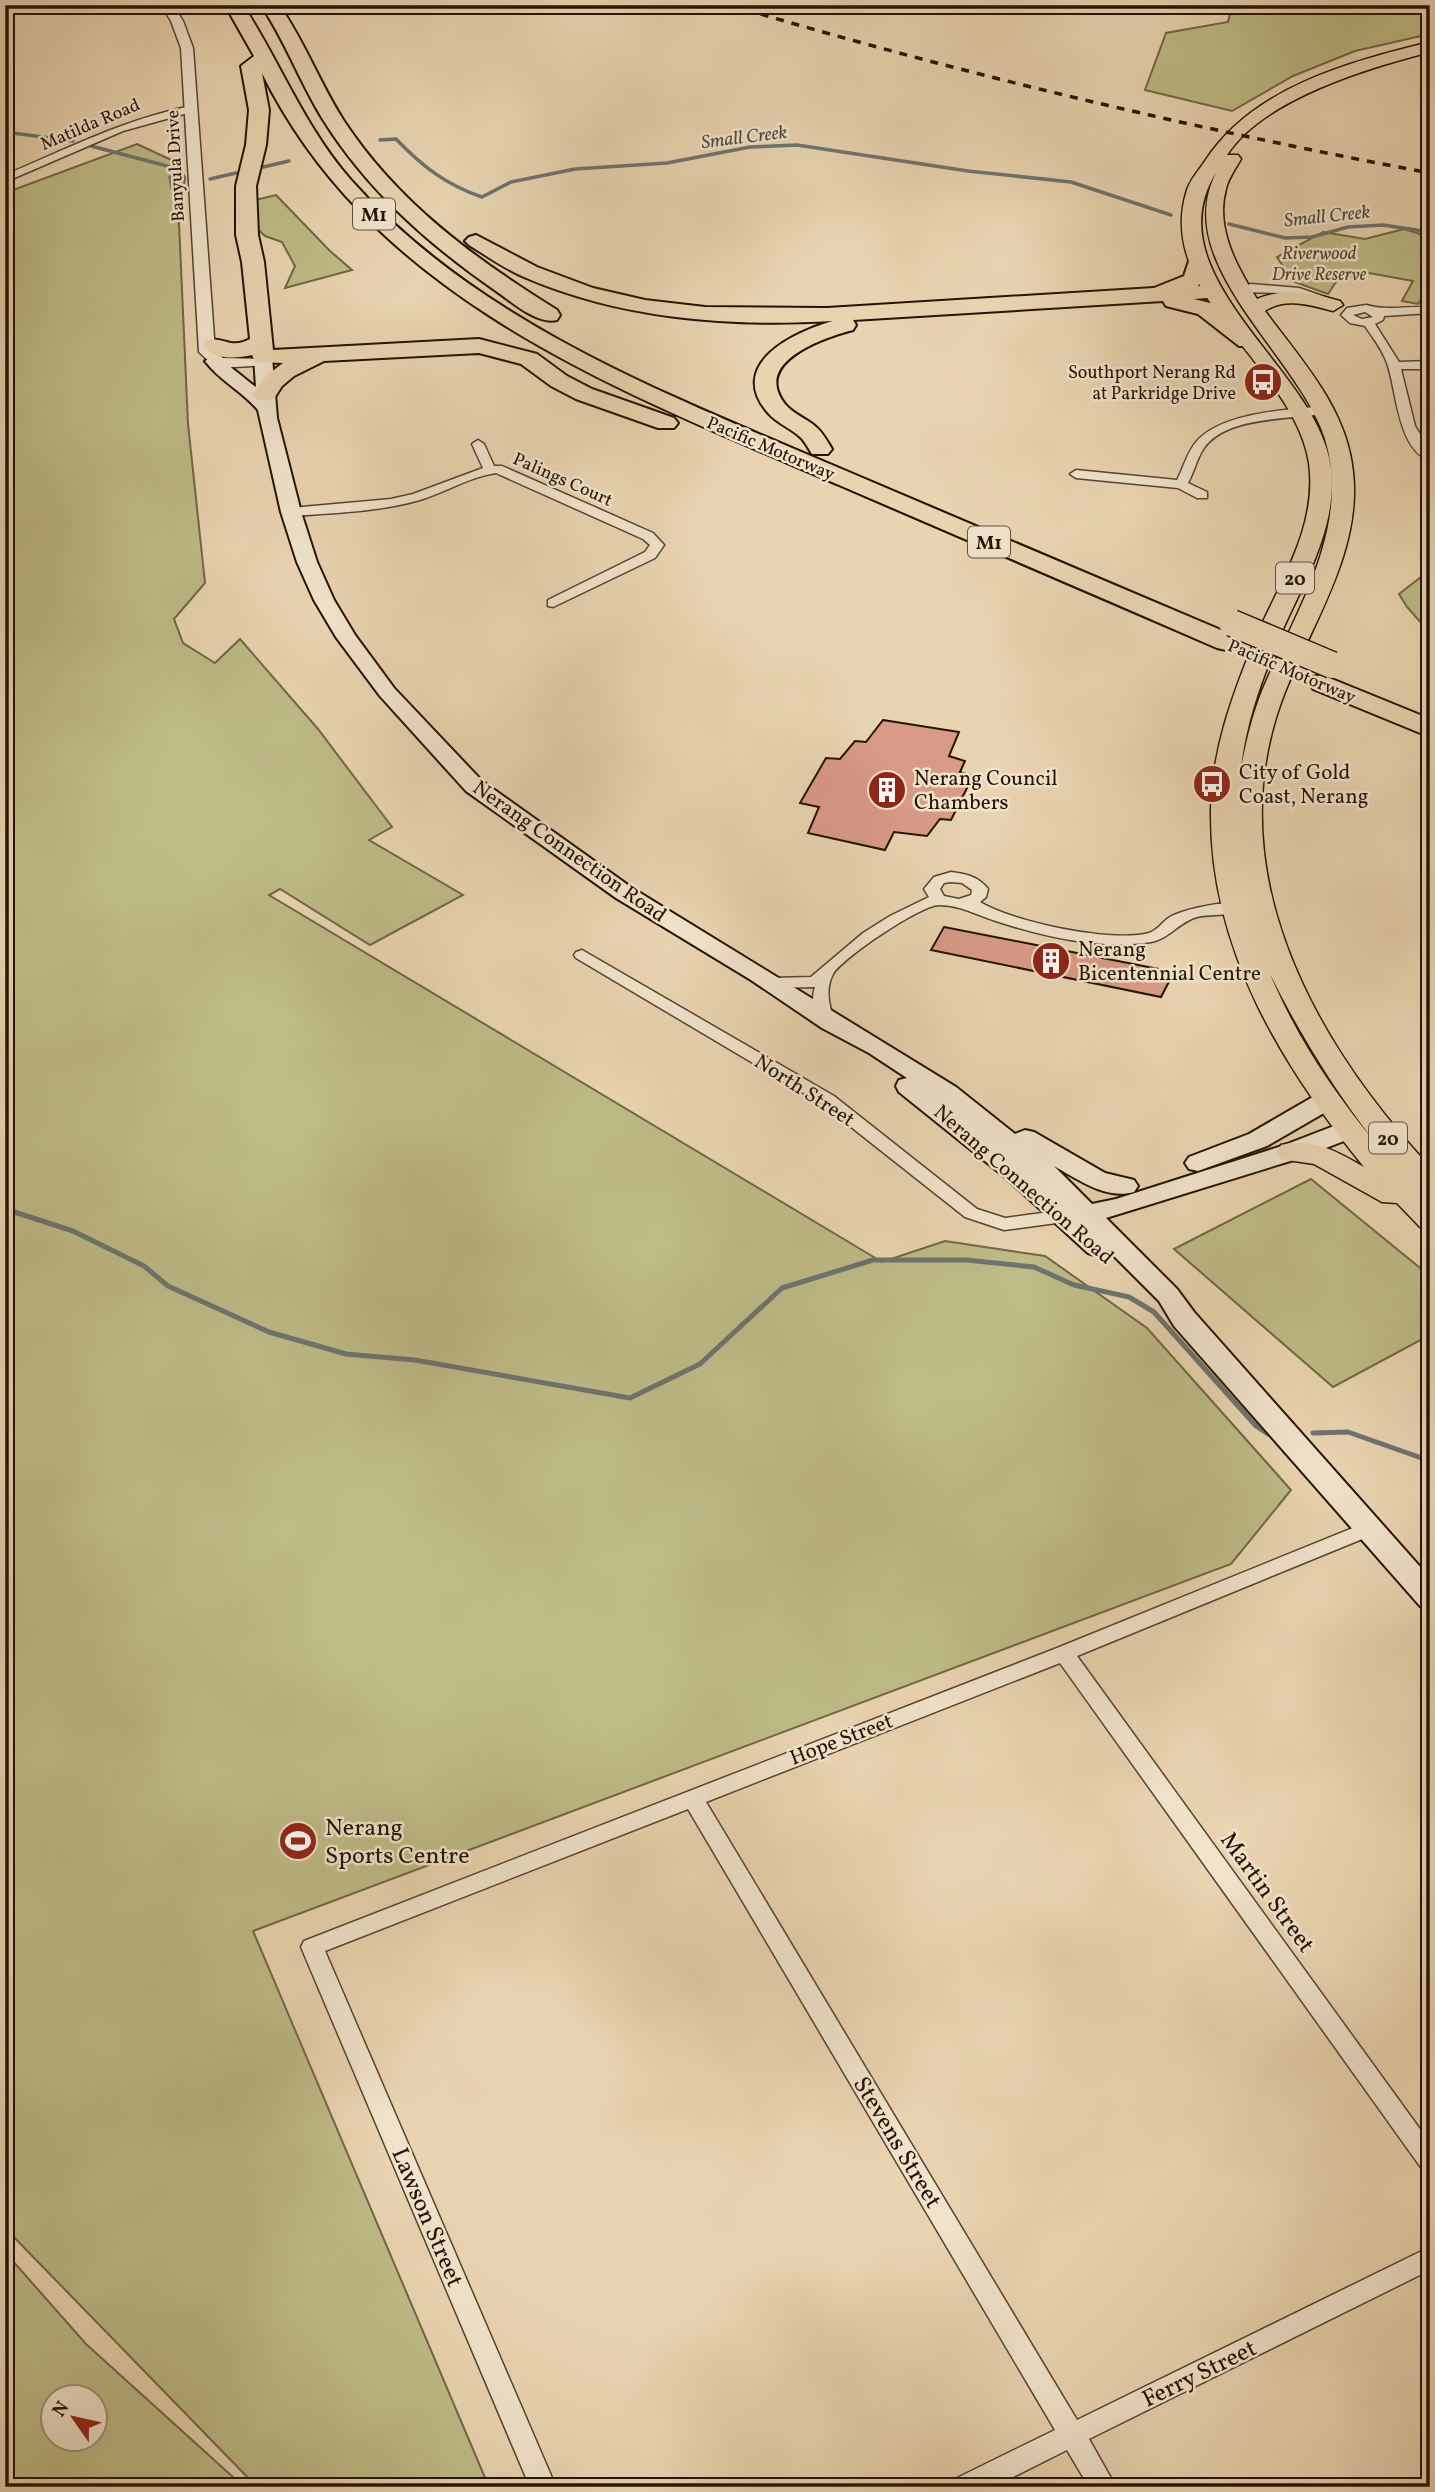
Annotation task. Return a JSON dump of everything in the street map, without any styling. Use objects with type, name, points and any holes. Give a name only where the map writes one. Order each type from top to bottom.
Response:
[{"type":"highway","name":"Pacific Motorway","points":[[234,5],[297,121],[327,165],[348,189],[406,243],[474,295],[528,330],[627,384],[752,441],[1327,674],[1430,707]]},
{"type":"highway","name":"M1","points":[[270,5],[332,118],[359,158],[398,200],[476,267],[562,323]]},
{"type":"highway","points":[[262,354],[247,235],[246,186],[256,145],[259,110],[251,66],[264,58]]},
{"type":"highway","points":[[398,200],[432,210],[488,249],[537,276],[594,295],[667,309],[744,316],[817,316],[1127,296],[1214,294]]},
{"type":"highway","points":[[1127,296],[1190,283],[1197,275],[1198,263]]},
{"type":"highway","points":[[820,449],[809,432],[778,410],[767,393],[769,369],[775,360],[804,339],[835,327],[891,319],[1174,301],[1214,294]]},
{"type":"highway","points":[[1174,301],[1206,309],[1247,341]]},
{"type":"highway","name":"Pacific Motorway","points":[[594,342],[685,389],[1229,633]]},
{"type":"highway","points":[[212,345],[236,352],[248,350],[262,354],[324,356]]},
{"type":"highway","points":[[266,402],[273,382],[302,362],[349,353],[464,345],[498,349],[529,359],[559,381],[584,394],[706,438],[752,441]]},
{"type":"highway","points":[[262,354],[349,353]]},
{"type":"highway","name":"Pacific Motorway","points":[[1327,674],[1430,729]]},
{"type":"main road","name":"20","points":[[1427,1200],[1284,1030],[1267,997],[1233,909],[1224,827],[1230,750],[1244,698],[1315,531],[1322,501],[1315,445],[1298,412],[1214,294],[1198,263],[1190,237],[1191,207],[1208,166],[1232,137],[1258,116],[1307,88],[1354,69],[1430,47]]},
{"type":"main road","name":"20","points":[[1339,1096],[1324,1052],[1284,982],[1262,907],[1252,856],[1249,813],[1253,771],[1263,721],[1324,573],[1340,526],[1342,466],[1324,410],[1245,298],[1223,257],[1214,209],[1229,163],[1247,142],[1282,115],[1324,93],[1383,71],[1430,61]]},
{"type":"main road","points":[[1218,238],[1245,274],[1262,284],[1278,288]]},
{"type":"main road","points":[[1214,294],[1266,301],[1283,298],[1313,300],[1346,310]]},
{"type":"main road","points":[[212,345],[226,375],[266,402]]},
{"type":"main road","name":"Nerang Connection Road","points":[[262,354],[266,402],[291,512],[307,562],[346,637],[387,692],[474,786],[624,893],[771,983],[828,1022],[877,1048],[947,1093],[1025,1154],[1154,1300],[1184,1319]]},
{"type":"main road","name":"Nerang Connection Road","points":[[828,1022],[1015,1172],[1078,1212],[1117,1242],[1168,1294],[1184,1319],[1370,1528]]},
{"type":"main road","points":[[947,1093],[1097,1180],[1125,1186]]},
{"type":"main road","points":[[1339,1096],[1355,1115],[1348,1130]]},
{"type":"main road","name":"North Street","points":[[1078,1212],[1125,1186],[1227,1154],[1339,1096]]},
{"type":"main road","name":"20","points":[[1348,1130],[1427,1200]]},
{"type":"main road","name":"North Street","points":[[1078,1212],[1119,1208],[1291,1152],[1348,1130]]},
{"type":"main road","points":[[1291,1152],[1313,1153],[1427,1200]]},
{"type":"main road","points":[[1117,1242],[1122,1228],[1130,1221],[1180,1188]]},
{"type":"main road","points":[[1370,1528],[1430,1598]]},
{"type":"street","name":"Banyula Drive","points":[[167,5],[187,48],[212,345]]},
{"type":"street","name":"Matilda Road","points":[[5,179],[149,117],[191,109]]},
{"type":"street","points":[[1245,298],[1278,288],[1307,292],[1346,310],[1373,318],[1406,309],[1430,310]]},
{"type":"street","points":[[1373,318],[1394,366],[1409,433],[1418,447],[1430,457]]},
{"type":"street","points":[[1394,366],[1430,365]]},
{"type":"street","points":[[1181,484],[1200,444],[1213,434],[1259,417],[1324,410]]},
{"type":"street","points":[[478,444],[490,470]]},
{"type":"street","name":"Palings Court","points":[[291,512],[406,500],[440,490],[482,470],[490,470],[510,473],[649,536],[657,545],[650,555],[553,603]]},
{"type":"street","points":[[1076,474],[1181,484],[1202,495]]},
{"type":"street","points":[[964,878],[975,882],[980,889],[978,897],[970,902],[947,903],[938,899],[932,889],[939,880],[964,878]]},
{"type":"street","points":[[771,983],[809,984],[826,975],[868,936],[895,919],[938,899]]},
{"type":"street","points":[[970,902],[986,914],[1000,919],[1079,934],[1125,939],[1161,934],[1173,921],[1186,915],[1262,907]]},
{"type":"street","name":"North Street","points":[[582,955],[828,1100],[971,1213],[1004,1224],[1078,1212]]},
{"type":"street","points":[[826,975],[819,999],[828,1022]]},
{"type":"street","name":"Hope Street","points":[[312,1947],[1064,1653],[1370,1528]]},
{"type":"street","name":"Martin Street","points":[[1064,1653],[1430,2162]]},
{"type":"street","name":"Stevens Street","points":[[692,1797],[1103,2487]]},
{"type":"street","name":"Lawson Street","points":[[312,1947],[543,2487]]},
{"type":"street","name":"Ferry Street","points":[[967,2487],[1430,2258]]},
{"type":"green space","points":[[1232,5],[1430,5],[1430,34],[1355,51],[1293,76],[1232,111],[1145,90],[1166,33],[1228,22]]},
{"type":"green space","points":[[137,144],[178,163],[185,178],[179,223],[188,424],[205,583],[174,619],[183,643],[215,663],[240,639],[318,729],[392,827],[369,840],[463,895],[370,945],[280,889],[269,895],[882,1262],[945,1241],[1045,1256],[1147,1328],[1291,1490],[1231,1564],[253,1931],[489,2487],[257,2487],[5,2228],[5,193]]},
{"type":"green space","points":[[276,195],[352,270],[285,288],[295,266],[282,242],[265,236],[253,225],[255,200]]},
{"type":"green space","name":"Riverwood Drive Reserve","points":[[1404,229],[1430,237],[1430,286],[1418,304],[1402,301],[1413,281],[1369,273],[1338,279],[1328,294],[1292,281],[1277,257],[1323,232],[1365,239]]},
{"type":"green space","points":[[1430,570],[1430,633],[1399,594]]},
{"type":"green space","points":[[1311,1179],[1430,1276],[1430,1335],[1333,1387],[1174,1249]]},
{"type":"green space","points":[[5,2237],[11,2259],[86,2344],[244,2487],[5,2487]]},
{"type":"building","name":"Nerang Council Chambers","points":[[883,720],[959,732],[949,756],[965,761],[960,772],[973,776],[951,820],[940,819],[927,836],[894,832],[885,850],[808,833],[819,807],[800,803],[826,758],[840,759],[855,741],[866,742]]},
{"type":"building","name":"Nerang Bicentennial Centre","points":[[944,927],[1174,972],[1161,997],[931,950]]},
{"type":"waterway","name":"Small Creek","points":[[5,132],[73,141]]},
{"type":"waterway","name":"Small Creek","points":[[380,140],[396,139],[435,174],[482,197],[511,182],[575,169],[667,163],[750,147],[797,145],[968,171],[1071,182],[1171,215]]},
{"type":"waterway","name":"Small Creek","points":[[91,146],[171,167],[175,174],[170,177],[172,188],[180,185]]},
{"type":"waterway","name":"Small Creek","points":[[263,167],[289,161]]},
{"type":"waterway","name":"Small Creek","points":[[210,179],[236,173]]},
{"type":"waterway","name":"Small Creek","points":[[1229,224],[1285,238],[1312,237],[1348,227],[1383,225],[1430,232]]},
{"type":"waterway","points":[[5,1209],[73,1231],[144,1266],[168,1286],[269,1332],[346,1354],[415,1360],[630,1398],[700,1364],[782,1288],[873,1260],[966,1260],[1034,1267],[1074,1285],[1129,1297],[1154,1312],[1256,1426],[1268,1434]]},
{"type":"waterway","points":[[1313,1433],[1348,1432],[1430,1461]]},
{"type":"railway","points":[[730,5],[904,54],[1078,98],[1254,138],[1430,173]]},
{"type":"place","name":"Southport Nerang Rd at Parkridge Drive","points":[[1263,382]]},
{"type":"place","name":"City of Gold Coast, Nerang","points":[[1212,784]]},
{"type":"place","name":"Nerang Council Chambers","points":[[887,790]]},
{"type":"place","name":"Nerang Bicentennial Centre","points":[[1051,961]]},
{"type":"place","name":"Nerang Sports Centre","points":[[298,1841]]}]
